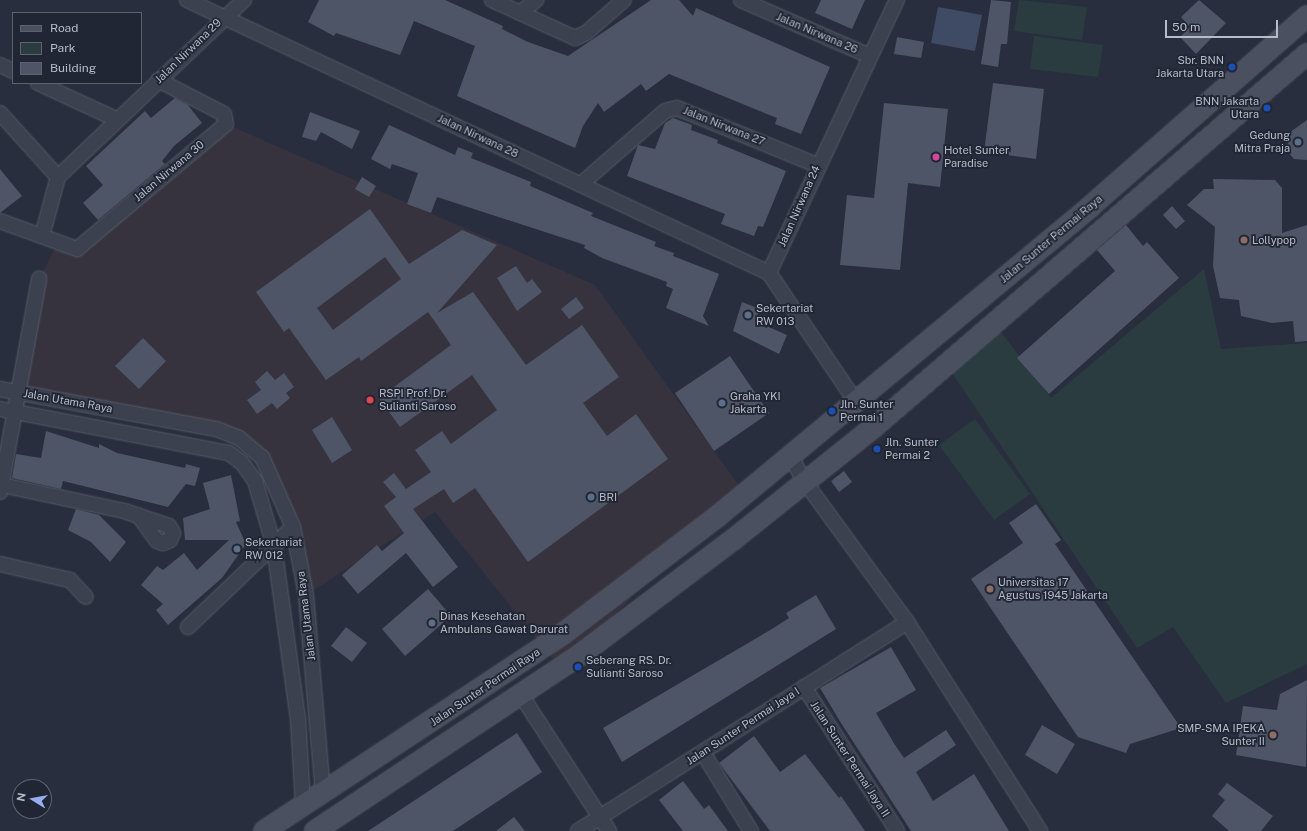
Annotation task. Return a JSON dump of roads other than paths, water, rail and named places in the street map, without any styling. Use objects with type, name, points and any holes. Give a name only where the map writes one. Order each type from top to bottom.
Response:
[{"type":"street","name":"Jalan Nirwana 28","points":[[187,0],[769,273]]},
{"type":"street","name":"Jalan Nirwana 29","points":[[58,177],[116,119],[244,0]]},
{"type":"street","points":[[492,0],[575,38],[586,34],[624,0]]},
{"type":"street","points":[[520,13],[536,0]]},
{"type":"street","name":"Jalan Nirwana 26","points":[[741,0],[870,56]]},
{"type":"street","name":"Jalan Nirwana 24","points":[[769,273],[818,165],[897,0]]},
{"type":"street","name":"Jalan Sunter Permai Raya","points":[[264,831],[564,633],[791,457],[1091,206],[1307,16]]},
{"type":"street","points":[[315,831],[521,695],[728,544],[874,427],[1307,54]]},
{"type":"street","points":[[0,65],[12,71]]},
{"type":"street","name":"Jalan Nirwana 30","points":[[0,221],[77,249],[226,124],[224,114],[158,80]]},
{"type":"street","points":[[40,84],[116,119]]},
{"type":"street","name":"Jalan Nirwana 27","points":[[581,184],[665,111],[677,108],[818,165]]},
{"type":"street","points":[[0,113],[58,177],[42,236]]},
{"type":"street","points":[[769,273],[856,402]]},
{"type":"street","points":[[39,279],[17,392],[1,488],[138,516]]},
{"type":"street","name":"Jalan Utama Raya","points":[[0,389],[216,429],[239,438],[262,457],[293,527],[306,596],[323,792]]},
{"type":"street","name":"Jalan Utama Raya","points":[[0,409],[230,453],[255,481],[274,546],[298,718],[303,806]]},
{"type":"street","points":[[791,457],[805,482],[908,622],[1040,831]]},
{"type":"street","points":[[188,627],[293,527]]},
{"type":"street","points":[[0,564],[64,578],[86,597]]},
{"type":"street","name":"Jalan Sunter Permai Jaya I","points":[[578,831],[908,622]]},
{"type":"street","name":"Jalan Sunter Permai Jaya II","points":[[804,687],[897,831]]},
{"type":"street","points":[[521,695],[608,831]]},
{"type":"street","points":[[703,753],[751,831]]},
{"type":"water","points":[[938,7],[982,15],[975,51],[931,43]]},
{"type":"place","name":"Sbr. BNN Jakarta Utara","points":[[1232,67]]},
{"type":"place","name":"BNN Jakarta Utara","points":[[1267,108]]},
{"type":"place","name":"Gedung Mitra Praja","points":[[1298,142]]},
{"type":"place","name":"Hotel Sunter Paradise","points":[[936,157]]},
{"type":"place","name":"Lollypop","points":[[1244,240]]},
{"type":"place","name":"Sekertariat RW 013","points":[[748,315]]},
{"type":"place","name":"RSPI Prof. Dr. Sulianti Saroso","points":[[370,400]]},
{"type":"place","name":"Graha YKI Jakarta","points":[[722,403]]},
{"type":"place","name":"Jln. Sunter Permai 1","points":[[832,411]]},
{"type":"place","name":"Jln. Sunter Permai 2","points":[[877,449]]},
{"type":"place","name":"BRI","points":[[591,497]]},
{"type":"place","name":"Sekertariat RW 012","points":[[237,549]]},
{"type":"place","name":"Universitas 17 Agustus 1945 Jakarta","points":[[990,589]]},
{"type":"place","name":"Dinas Kesehatan Ambulans Gawat Darurat","points":[[432,623]]},
{"type":"place","name":"Seberang RS. Dr. Sulianti Saroso","points":[[578,667]]},
{"type":"place","name":"SMP-SMA IPEKA Sunter II","points":[[1273,735]]}]
